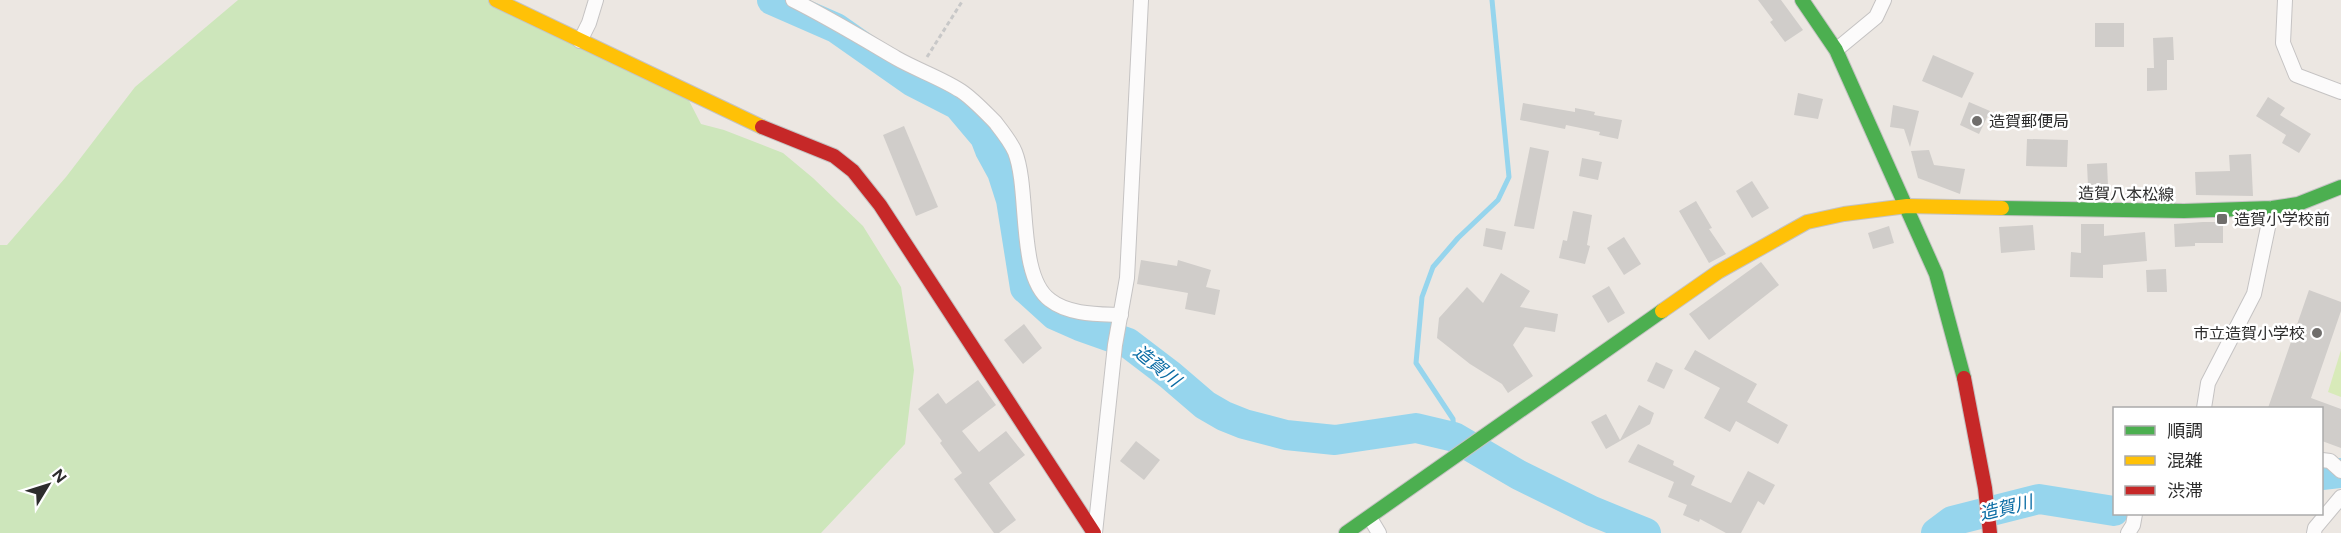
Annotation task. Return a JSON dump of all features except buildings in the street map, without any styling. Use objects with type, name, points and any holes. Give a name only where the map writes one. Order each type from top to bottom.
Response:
[{"type":"street","points":[[496,0],[762,127],[834,156],[853,171],[880,205],[1094,533]]},
{"type":"street","points":[[580,41],[589,23],[596,0]]},
{"type":"street","points":[[793,0],[834,20],[919,70],[963,92],[995,123],[1015,152],[1020,170],[1035,282],[1050,300],[1073,310],[1119,321]]},
{"type":"street","points":[[1094,533],[1115,345],[1127,278],[1142,0]]},
{"type":"street","points":[[1802,0],[1836,50],[1936,274],[1960,357],[1985,488],[1990,531]]},
{"type":"street","points":[[1836,50],[1876,17],[1884,0]]},
{"type":"street","points":[[2285,0],[2283,43],[2296,75],[2341,93]]},
{"type":"street","name":"造賀八本松線","points":[[1346,533],[1718,272],[1807,222],[1844,214],[1907,206],[2184,211],[2272,208],[2298,204],[2341,187]]},
{"type":"street","points":[[2204,407],[2208,383],[2254,294],[2272,208]]},
{"type":"street","points":[[2326,460],[2341,471]]},
{"type":"street","points":[[2314,533],[2315,528],[2341,497]]},
{"type":"street","points":[[1370,518],[1379,533]]},
{"type":"path","points":[[919,70],[963,0]]},
{"type":"green space","points":[[238,0],[498,0],[682,87],[701,124],[724,130],[783,153],[863,226],[901,287],[914,370],[905,444],[821,533],[0,533],[0,245],[7,245],[66,177],[135,87]]},
{"type":"green space","points":[[2341,350],[2341,397],[2328,392]]},
{"type":"waterway","name":"造賀川","points":[[772,0],[836,28],[913,82],[958,105],[985,137],[1002,172],[1011,200],[1025,288],[1055,315],[1128,343],[1205,405],[1244,424],[1286,435],[1335,440],[1416,428],[1454,437],[1519,475],[1592,511],[1646,533]]},
{"type":"waterway","points":[[1454,437],[1453,419],[1416,363],[1422,297],[1433,267],[1458,238],[1498,200],[1509,177],[1492,0]]},
{"type":"waterway","name":"造賀川","points":[[2323,475],[2341,473]]},
{"type":"waterway","name":"造賀川","points":[[1936,533],[1952,521],[2039,499],[2113,511]]},
{"type":"traffic: fast","points":[[1802,0],[1836,50],[1936,274],[1964,378]]},
{"type":"traffic: fast","points":[[2002,208],[2184,211],[2272,208],[2298,204],[2341,187]]},
{"type":"traffic: fast","points":[[1346,533],[1662,311]]},
{"type":"traffic: slow","points":[[496,0],[762,127]]},
{"type":"traffic: slow","points":[[1662,311],[1718,272],[1807,222],[1844,214],[1907,206],[2002,208]]},
{"type":"traffic: jam","points":[[762,127],[834,156],[853,171],[880,205],[1094,533]]},
{"type":"traffic: jam","points":[[1964,378],[1985,488],[1990,533]]},
{"type":"place","name":"造賀郵便局","points":[[1977,121]]},
{"type":"place","name":"造賀小学校前","points":[[2222,219]]},
{"type":"place","name":"市立造賀小学校","points":[[2317,333]]}]
